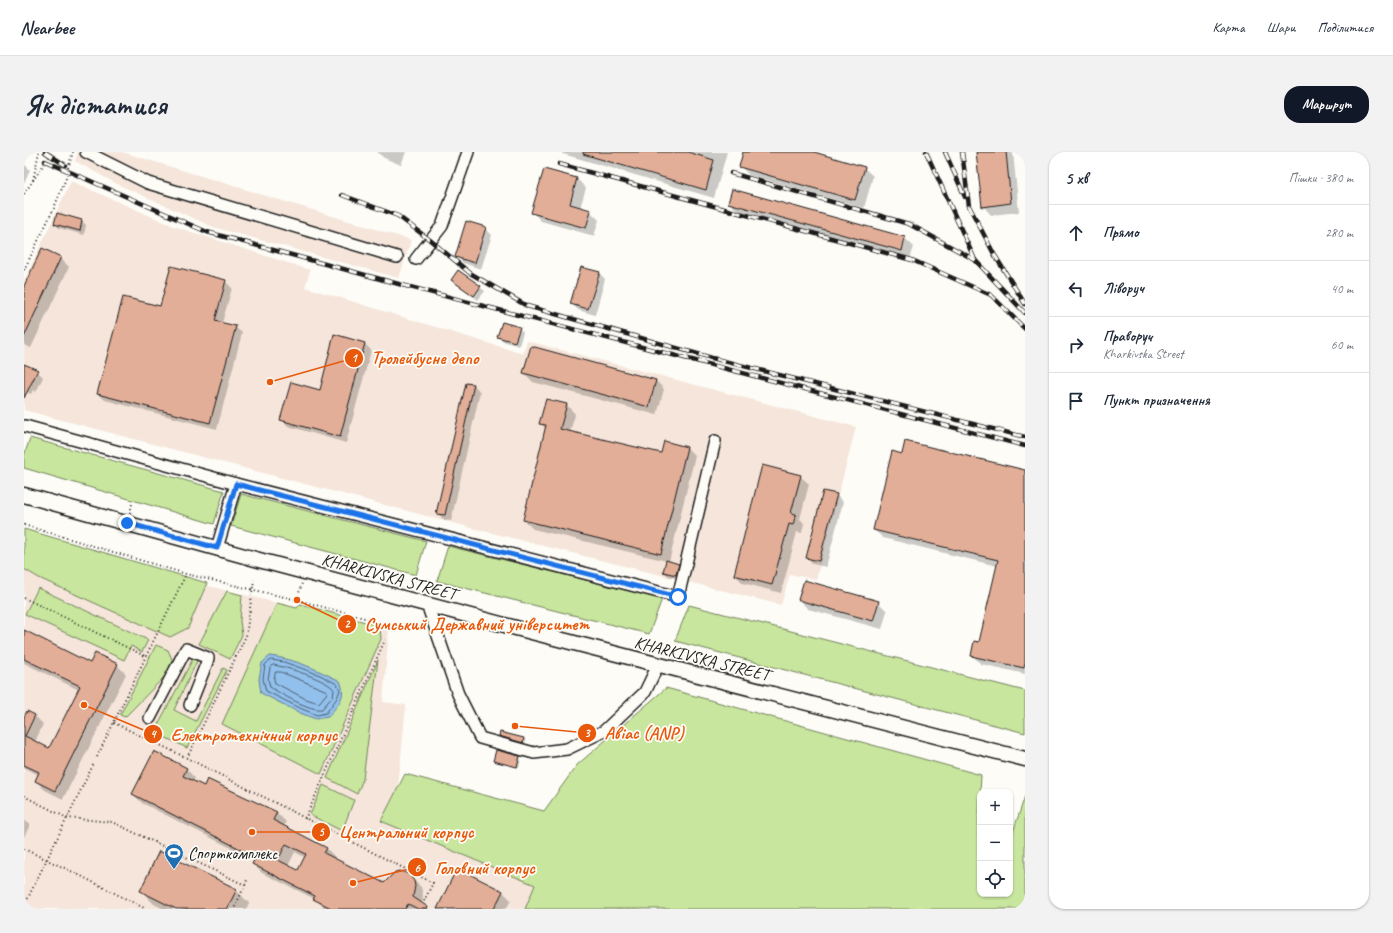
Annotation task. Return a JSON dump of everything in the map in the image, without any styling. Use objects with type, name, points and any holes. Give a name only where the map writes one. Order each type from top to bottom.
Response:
[{"type":"main road","name":"KHARKIVSKA STREET","points":[[24,494],[306,572],[658,665],[1025,759]]},
{"type":"street","points":[[86,152],[148,183],[397,257]]},
{"type":"street","points":[[416,259],[442,226],[468,152]]},
{"type":"street","points":[[25,426],[236,484],[678,597],[716,441]]},
{"type":"street","points":[[217,548],[236,484]]},
{"type":"street","points":[[427,604],[458,694],[480,738],[534,753],[567,749],[604,731],[645,692],[658,665]]},
{"type":"street","points":[[150,718],[186,649],[208,658],[208,662],[190,704]]},
{"type":"path","points":[[33,181],[39,152]]},
{"type":"path","points":[[24,194],[52,152]]},
{"type":"path","points":[[24,270],[54,208],[69,171],[73,152]]},
{"type":"path","points":[[24,525],[186,574],[253,589],[387,624]]},
{"type":"path","points":[[297,600],[306,572]]},
{"type":"path","points":[[98,756],[186,574]]},
{"type":"path","points":[[187,758],[246,636],[254,580]]},
{"type":"path","points":[[24,598],[146,657]]},
{"type":"path","points":[[305,819],[385,640]]},
{"type":"path","points":[[114,723],[187,758],[433,883],[423,903]]},
{"type":"path","points":[[24,906],[94,763]]},
{"type":"path","points":[[24,796],[67,818],[112,822],[245,885]]},
{"type":"path","points":[[24,849],[146,909]]},
{"type":"path","points":[[234,909],[247,880]]},
{"type":"shaded area","points":[[78,152],[122,152],[411,240],[399,278],[213,227],[117,184],[75,161]]},
{"type":"shaded area","points":[[71,181],[173,226],[310,270],[305,287],[523,354],[527,341],[856,427],[816,580],[790,574],[781,605],[476,529],[24,410],[24,281]]},
{"type":"shaded area","points":[[24,532],[176,578],[297,608],[300,604],[389,628],[383,702],[406,705],[398,788],[381,821],[535,885],[525,909],[24,909]]},
{"type":"green space","points":[[30,438],[224,491],[214,524],[24,468],[24,456]]},
{"type":"green space","points":[[241,494],[426,541],[416,575],[231,526]]},
{"type":"green space","points":[[24,529],[207,583],[188,628],[170,637],[39,578],[24,569]]},
{"type":"green space","points":[[448,546],[662,599],[649,634],[437,581]]},
{"type":"green space","points":[[38,588],[148,640],[142,652],[131,646],[124,660],[25,614]]},
{"type":"green space","points":[[227,591],[242,595],[240,621],[242,635],[230,659],[199,644]]},
{"type":"green space","points":[[277,603],[297,608],[300,604],[380,626],[381,639],[321,774],[222,724]]},
{"type":"green space","points":[[689,605],[1025,691],[1025,733],[675,641]]},
{"type":"green space","points":[[156,645],[168,650],[172,659],[168,673],[125,717],[120,715]]},
{"type":"green space","points":[[196,653],[197,661],[174,710],[196,721],[223,668],[227,670],[187,748],[154,732]]},
{"type":"green space","points":[[378,660],[363,779],[357,794],[327,778]]},
{"type":"green space","points":[[666,688],[981,775],[980,789],[977,789],[977,897],[1013,897],[1013,832],[1025,796],[1025,909],[525,909],[535,885],[381,821],[405,774],[544,811],[577,765]]},
{"type":"green space","points":[[323,785],[354,800],[342,831],[310,815]]},
{"type":"water","points":[[270,656],[297,662],[340,681],[342,696],[328,717],[316,719],[300,713],[261,693],[259,679],[262,663]]},
{"type":"building","points":[[583,152],[688,152],[714,160],[706,190],[583,154]]},
{"type":"building","points":[[743,152],[814,152],[865,167],[855,200],[739,167]]},
{"type":"building","points":[[976,152],[1006,152],[1011,203],[982,207]]},
{"type":"building","points":[[544,169],[577,178],[570,204],[591,210],[586,228],[531,213]]},
{"type":"building","points":[[732,189],[905,237],[902,251],[728,203]]},
{"type":"building","points":[[57,213],[82,220],[80,231],[54,224]]},
{"type":"building","points":[[466,221],[486,227],[475,263],[455,257]]},
{"type":"building","points":[[42,248],[61,257],[24,337],[24,286]]},
{"type":"building","points":[[171,266],[226,280],[215,321],[236,326],[210,423],[97,394],[123,297],[160,306]]},
{"type":"building","points":[[581,267],[600,272],[588,309],[570,304]]},
{"type":"building","points":[[458,270],[481,286],[474,296],[451,280]]},
{"type":"building","points":[[502,322],[520,327],[515,342],[497,337]]},
{"type":"building","points":[[334,334],[365,343],[340,437],[280,420],[291,382],[320,390]]},
{"type":"building","points":[[531,346],[656,380],[649,407],[523,373]]},
{"type":"building","points":[[24,364],[38,370],[24,398]]},
{"type":"building","points":[[466,383],[474,384],[445,515],[436,514]]},
{"type":"building","points":[[546,399],[567,404],[560,429],[661,453],[664,441],[687,447],[661,554],[523,520],[546,425],[539,424]]},
{"type":"building","points":[[905,441],[1025,470],[1024,668],[971,656],[974,641],[979,642],[998,560],[873,530],[892,451],[902,454]]},
{"type":"building","points":[[762,465],[801,475],[791,513],[796,514],[793,525],[789,524],[772,585],[734,575]]},
{"type":"building","points":[[823,491],[837,494],[819,561],[806,558]]},
{"type":"building","points":[[666,560],[679,564],[676,575],[663,572]]},
{"type":"building","points":[[804,580],[879,601],[873,621],[798,600]]},
{"type":"building","points":[[24,630],[90,663],[95,653],[118,664],[55,791],[35,781],[39,772],[24,765],[24,717],[27,711],[35,715],[25,736],[49,748],[80,686],[24,659]]},
{"type":"building","points":[[500,732],[524,738],[523,743],[499,736]]},
{"type":"building","points":[[496,750],[520,756],[517,767],[493,761]]},
{"type":"building","points":[[154,751],[187,768],[183,776],[204,786],[207,779],[277,812],[273,820],[327,848],[324,853],[384,883],[395,872],[400,871],[409,874],[414,881],[415,886],[413,897],[428,907],[427,909],[418,909],[408,904],[405,909],[333,909],[313,899],[315,896],[252,864],[256,857],[132,794]],"holes":[[[286,844],[306,854],[298,870],[278,860]]]},
{"type":"building","name":"Спорткомплекс","points":[[159,851],[237,889],[227,909],[176,909],[140,891]]},
{"type":"building","points":[[457,868],[503,891],[494,909],[437,909]]},
{"type":"railway","points":[[45,152],[65,165]]},
{"type":"railway","points":[[926,152],[975,260]]},
{"type":"railway","points":[[945,152],[965,197]]},
{"type":"railway","points":[[962,152],[969,206],[994,254],[1025,304]]},
{"type":"railway","points":[[45,161],[207,232],[406,286],[1025,446]]},
{"type":"railway","points":[[559,164],[912,260],[991,295],[1025,329]]},
{"type":"railway","points":[[731,173],[909,224],[975,260],[1025,313]]},
{"type":"railway","points":[[342,195],[398,216],[470,273],[527,306],[712,358],[1025,437]]},
{"type":"place","name":"Тролейбусне депо","points":[[270,382]]},
{"type":"place","name":"Сумський Державний університет","points":[[297,600]]},
{"type":"place","name":"Електротехнічний корпус","points":[[84,705]]},
{"type":"place","name":"Авіас (ANP)","points":[[515,726]]},
{"type":"place","name":"Центральний корпус","points":[[252,832]]},
{"type":"place","name":"Спорткомплекс","points":[[174,870]]},
{"type":"place","name":"Головний корпус","points":[[353,883]]},
{"type":"route","points":[[127,523],[217,548],[236,484],[678,597]]}]
